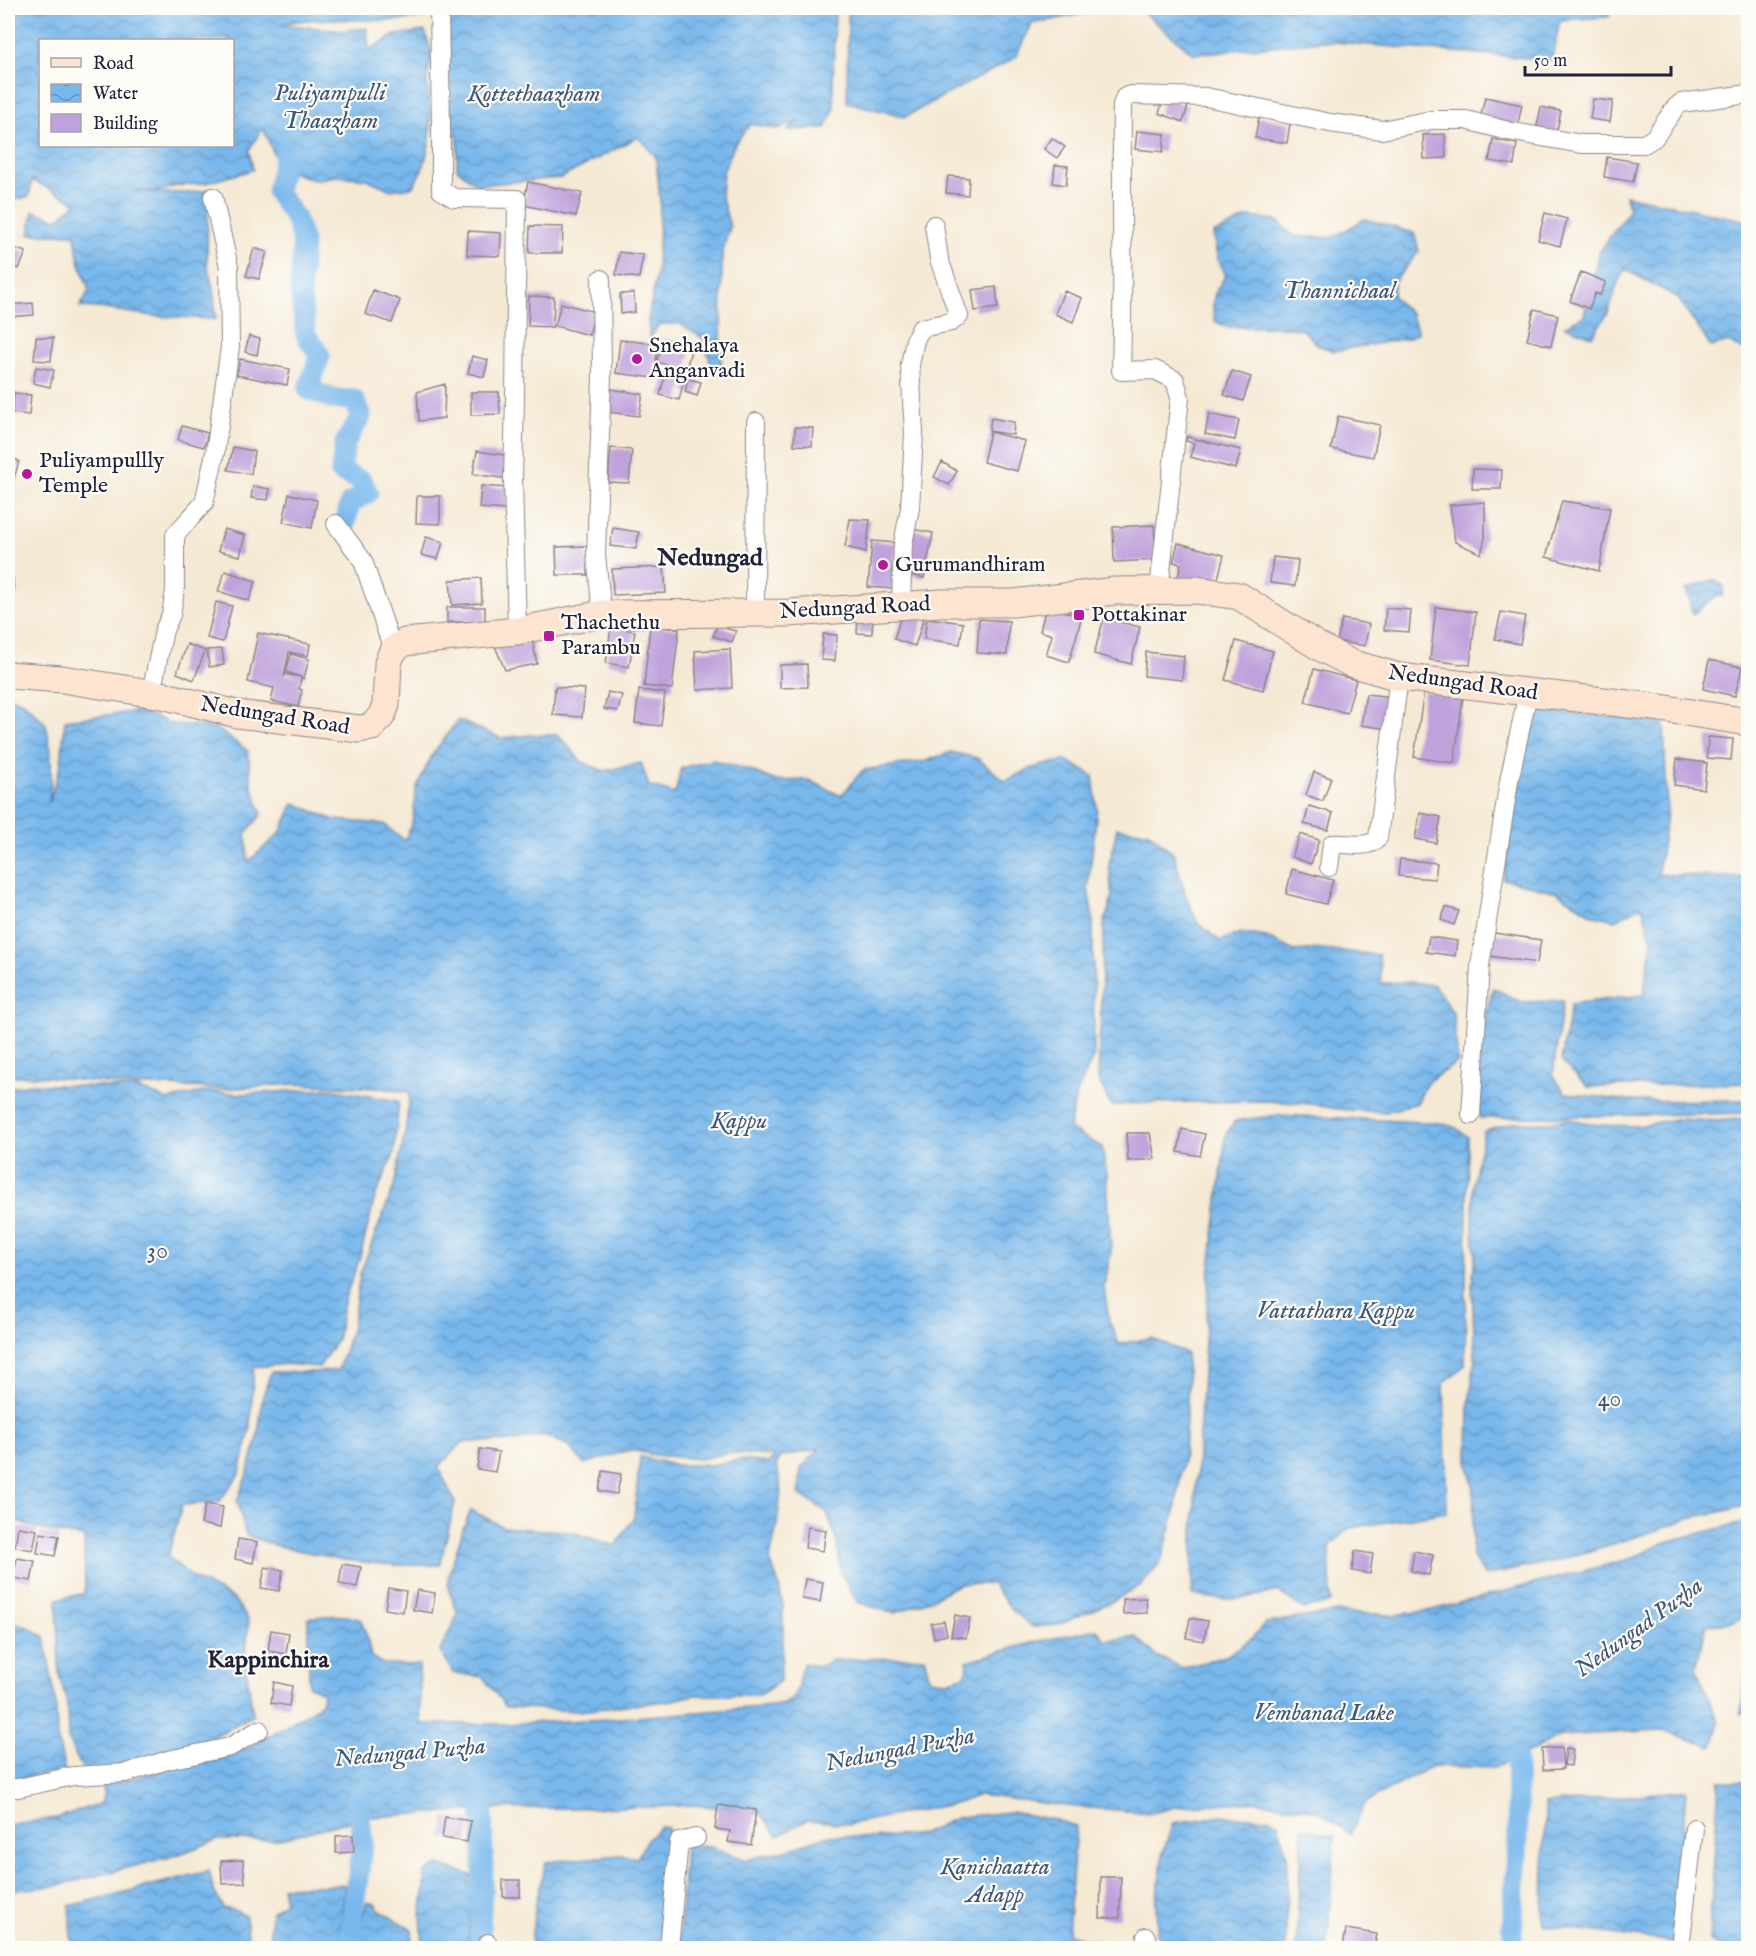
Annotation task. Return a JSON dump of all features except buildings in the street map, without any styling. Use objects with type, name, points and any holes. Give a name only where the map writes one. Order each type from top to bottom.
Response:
[{"type":"main road","name":"Nedungad Road","points":[[8,675],[62,679],[151,694],[237,714],[359,729],[372,727],[382,715],[386,705],[388,663],[393,650],[405,642],[517,631],[602,614],[789,613],[901,605],[1013,603],[1115,591],[1196,590],[1239,596],[1318,646],[1350,663],[1399,677],[1654,707],[1749,722]]},
{"type":"street","points":[[439,8],[441,190],[454,198],[517,199],[513,479],[517,631]]},
{"type":"street","points":[[1159,590],[1180,398],[1175,380],[1155,370],[1121,371],[1123,319],[1122,105],[1125,97],[1130,95],[1206,97],[1330,123],[1382,130],[1431,120],[1466,120],[1508,131],[1573,142],[1644,144],[1654,138],[1681,103],[1749,94]]},
{"type":"street","points":[[151,694],[175,590],[175,535],[204,503],[215,453],[230,347],[229,267],[213,197]]},
{"type":"street","points":[[901,605],[903,544],[909,508],[914,433],[910,365],[915,340],[921,328],[951,322],[959,316],[939,259],[934,225]]},
{"type":"street","points":[[601,279],[602,376],[596,555],[602,614]]},
{"type":"street","points":[[755,613],[756,422]]},
{"type":"street","points":[[336,524],[363,561],[393,650]]},
{"type":"street","points":[[1329,867],[1332,844],[1368,844],[1378,838],[1399,677]]},
{"type":"street","points":[[1471,1115],[1480,966],[1509,781],[1528,693]]},
{"type":"street","points":[[8,1788],[18,1788],[73,1776],[126,1773],[168,1760],[230,1747],[259,1730]]},
{"type":"street","points":[[1680,1948],[1694,1828]]},
{"type":"street","points":[[669,1948],[679,1842],[696,1838]]},
{"type":"water","name":"Puliyampulli Thaazham","points":[[8,8],[433,8],[427,17],[409,19],[318,20],[281,24],[340,31],[367,28],[369,50],[395,35],[425,31],[432,55],[427,80],[431,116],[430,141],[424,165],[413,187],[391,190],[367,179],[336,176],[315,180],[280,169],[263,128],[249,150],[253,170],[205,183],[158,191],[134,192],[187,193],[208,190],[207,264],[213,288],[216,319],[154,316],[80,307],[89,290],[78,257],[75,234],[29,234],[33,211],[57,219],[77,203],[32,180],[29,197],[8,200]]},
{"type":"water","name":"Kottethaazham","points":[[441,8],[835,8],[834,110],[826,128],[788,130],[800,121],[777,129],[751,124],[735,143],[723,172],[721,195],[730,227],[722,252],[721,366],[711,365],[703,338],[680,324],[659,324],[650,338],[648,320],[657,270],[660,201],[656,157],[638,137],[561,178],[477,185],[457,169],[458,138],[450,119],[445,69],[448,33]]},
{"type":"water","points":[[848,8],[1113,8],[1032,24],[1015,58],[905,117],[847,102]]},
{"type":"water","points":[[1138,8],[1614,8],[1608,17],[1560,20],[1552,60],[1322,41],[1194,54]]},
{"type":"water","points":[[1626,195],[1748,221],[1748,371],[1746,351],[1729,342],[1711,347],[1678,298],[1625,269],[1618,282],[1608,313],[1592,336],[1565,326],[1584,316],[1599,252],[1629,211]]},
{"type":"water","name":"Thannichaal","points":[[1249,217],[1276,220],[1294,236],[1332,238],[1365,219],[1414,233],[1419,251],[1394,282],[1393,297],[1411,314],[1418,332],[1409,338],[1334,351],[1318,345],[1303,330],[1285,327],[1226,327],[1215,321],[1214,297],[1226,275],[1218,262],[1213,234]]},
{"type":"water","points":[[1712,580],[1723,585],[1723,596],[1717,595],[1693,614],[1686,590]]},
{"type":"water","name":"Kappu","points":[[8,696],[25,703],[46,724],[51,752],[49,803],[61,764],[65,720],[140,711],[172,724],[214,727],[248,751],[251,783],[262,814],[246,833],[248,862],[280,833],[294,803],[335,820],[384,824],[405,841],[413,820],[416,789],[432,755],[458,720],[500,738],[558,735],[582,762],[604,771],[641,763],[649,786],[675,794],[681,768],[712,760],[749,770],[776,781],[809,780],[841,796],[863,770],[926,761],[951,752],[977,758],[1005,781],[1032,768],[1066,760],[1093,776],[1097,809],[1088,889],[1093,918],[1094,1055],[1075,1098],[1069,1129],[1102,1147],[1107,1175],[1111,1252],[1104,1288],[1109,1321],[1119,1344],[1151,1338],[1186,1353],[1188,1384],[1184,1454],[1175,1512],[1161,1562],[1140,1586],[1111,1602],[1057,1625],[1033,1627],[1013,1611],[992,1584],[959,1584],[930,1600],[894,1613],[857,1602],[840,1571],[838,1546],[827,1512],[799,1494],[801,1468],[820,1449],[779,1457],[777,1464],[781,1490],[770,1559],[783,1607],[780,1681],[760,1695],[694,1695],[669,1701],[579,1711],[506,1707],[483,1677],[453,1673],[440,1651],[458,1614],[449,1591],[448,1578],[471,1510],[503,1527],[572,1532],[615,1546],[634,1518],[640,1457],[676,1465],[711,1465],[739,1460],[769,1463],[773,1456],[728,1453],[700,1459],[654,1455],[630,1450],[584,1464],[569,1446],[544,1435],[516,1441],[463,1442],[438,1467],[455,1502],[440,1565],[393,1565],[343,1560],[270,1544],[246,1535],[237,1501],[257,1441],[263,1396],[271,1372],[338,1370],[352,1327],[360,1274],[394,1186],[405,1133],[410,1092],[379,1088],[294,1084],[224,1089],[138,1086],[39,1076],[8,1076]]},
{"type":"water","points":[[1537,710],[1664,724],[1667,812],[1658,874],[1748,878],[1748,1083],[1588,1087],[1561,1061],[1571,1004],[1643,995],[1652,941],[1642,906],[1615,920],[1594,915],[1557,892],[1503,879],[1524,755]]},
{"type":"water","points":[[1117,828],[1149,832],[1174,854],[1186,896],[1197,922],[1220,941],[1240,933],[1266,937],[1294,951],[1322,949],[1379,955],[1381,983],[1411,982],[1434,985],[1453,1013],[1458,1062],[1427,1082],[1417,1103],[1386,1112],[1267,1101],[1140,1103],[1111,1106],[1098,1079],[1104,924],[1112,898],[1109,865]]},
{"type":"water","points":[[1493,988],[1521,1002],[1563,1001],[1553,1075],[1565,1093],[1630,1101],[1748,1100],[1748,1113],[1480,1118],[1478,1069],[1485,1019]]},
{"type":"water","name":"30","points":[[30,1084],[137,1088],[168,1100],[207,1091],[240,1094],[329,1089],[399,1101],[394,1154],[375,1197],[360,1257],[344,1301],[337,1340],[319,1367],[287,1364],[254,1367],[250,1429],[240,1473],[219,1502],[182,1505],[168,1556],[191,1577],[234,1599],[249,1621],[245,1661],[253,1715],[206,1741],[145,1763],[84,1772],[68,1740],[67,1704],[59,1674],[57,1599],[85,1593],[84,1537],[35,1528],[8,1516],[8,1088]]},
{"type":"water","name":"Vattathara Kappu","points":[[1279,1115],[1440,1123],[1456,1128],[1468,1137],[1465,1365],[1444,1383],[1447,1512],[1350,1528],[1329,1547],[1331,1602],[1304,1609],[1277,1591],[1235,1599],[1215,1599],[1192,1595],[1193,1534],[1209,1276],[1226,1134],[1235,1121]]},
{"type":"water","name":"40","points":[[1748,1118],[1748,1505],[1688,1518],[1658,1530],[1563,1559],[1485,1576],[1472,1555],[1474,1490],[1468,1465],[1469,1404],[1475,1359],[1472,1285],[1475,1254],[1473,1183],[1484,1131],[1517,1122],[1544,1123],[1568,1119],[1599,1125],[1638,1126],[1676,1119],[1717,1121]]},
{"type":"water","name":"Vembanad Lake","points":[[1748,1521],[1748,1615],[1734,1622],[1707,1624],[1696,1667],[1719,1722],[1712,1747],[1662,1730],[1560,1736],[1493,1768],[1432,1766],[1365,1803],[1350,1834],[1319,1811],[1256,1801],[1175,1807],[1152,1813],[1066,1806],[979,1795],[958,1803],[849,1824],[807,1820],[778,1836],[760,1813],[697,1805],[497,1809],[369,1817],[274,1840],[217,1840],[174,1856],[56,1886],[8,1891],[8,1825],[56,1818],[102,1803],[104,1785],[251,1747],[317,1707],[322,1700],[323,1692],[309,1686],[308,1618],[342,1616],[361,1620],[371,1657],[383,1664],[419,1665],[421,1724],[505,1724],[608,1719],[774,1706],[786,1703],[793,1698],[804,1663],[819,1667],[833,1660],[924,1657],[930,1679],[947,1681],[966,1675],[967,1661],[1031,1643],[1097,1629],[1105,1641],[1135,1636],[1158,1657],[1183,1668],[1226,1656],[1251,1639],[1266,1623],[1338,1612],[1392,1615],[1428,1611],[1630,1559],[1666,1542]]},
{"type":"water","points":[[8,1622],[23,1625],[45,1637],[56,1705],[57,1737],[65,1770],[8,1781]]},
{"type":"water","points":[[1748,1660],[1748,1714],[1741,1713]]},
{"type":"water","points":[[1719,1781],[1748,1782],[1748,1948],[1721,1948],[1709,1940]]},
{"type":"water","points":[[1686,1790],[1674,1942],[1543,1925],[1545,1804]]},
{"type":"water","name":"Kanichaatta Adapp","points":[[1011,1812],[1076,1826],[1068,1934],[1123,1948],[679,1948],[685,1845],[711,1847],[746,1860],[789,1849],[829,1835],[870,1838],[922,1834],[958,1817]]},
{"type":"water","points":[[1223,1816],[1269,1818],[1278,1823],[1287,1856],[1286,1948],[1158,1948],[1156,1904],[1163,1853],[1173,1823]]},
{"type":"water","points":[[660,1827],[668,1828],[661,1948],[530,1948],[536,1902],[546,1862],[621,1855],[637,1858],[647,1840]]},
{"type":"water","points":[[1302,1828],[1335,1836],[1327,1948],[1296,1948]]},
{"type":"water","points":[[438,1865],[470,1875],[475,1880],[467,1948],[423,1948],[421,1915],[425,1872]]},
{"type":"water","points":[[209,1871],[213,1889],[223,1908],[235,1910],[246,1917],[249,1948],[72,1948],[69,1906]]},
{"type":"water","points":[[345,1885],[338,1948],[269,1948],[271,1912],[285,1902],[282,1887]]},
{"type":"water","points":[[367,1902],[375,1904],[379,1910],[412,1930],[413,1948],[357,1948],[359,1930]]},
{"type":"waterway","points":[[286,150],[277,192],[295,218],[303,242],[300,291],[306,335],[320,356],[308,389],[333,399],[354,400],[361,416],[345,443],[341,472],[362,481],[368,493],[350,503],[345,525]]},
{"type":"waterway","points":[[1513,1948],[1518,1838],[1516,1759]]},
{"type":"waterway","points":[[479,1948],[483,1869],[482,1783]]},
{"type":"waterway","points":[[348,1948],[363,1841],[360,1792]]},
{"type":"place","name":"Snehalaya Anganvadi","points":[[637,359]]},
{"type":"place","name":"Puliyampullly Temple","points":[[27,474]]},
{"type":"place","name":"Gurumandhiram","points":[[883,565]]},
{"type":"place","name":"Pottakinar","points":[[1079,615]]},
{"type":"place","name":"Thachethu Parambu","points":[[549,636]]},
{"type":"district","name":"Nedungad","points":[[710,558]]},
{"type":"district","name":"Kappinchira","points":[[268,1660]]},
{"type":"water label","name":"Nedungad Puzha","points":[[1639,1628]]},
{"type":"water label","name":"Nedungad Puzha","points":[[900,1750]]},
{"type":"water label","name":"Nedungad Puzha","points":[[410,1753]]}]
